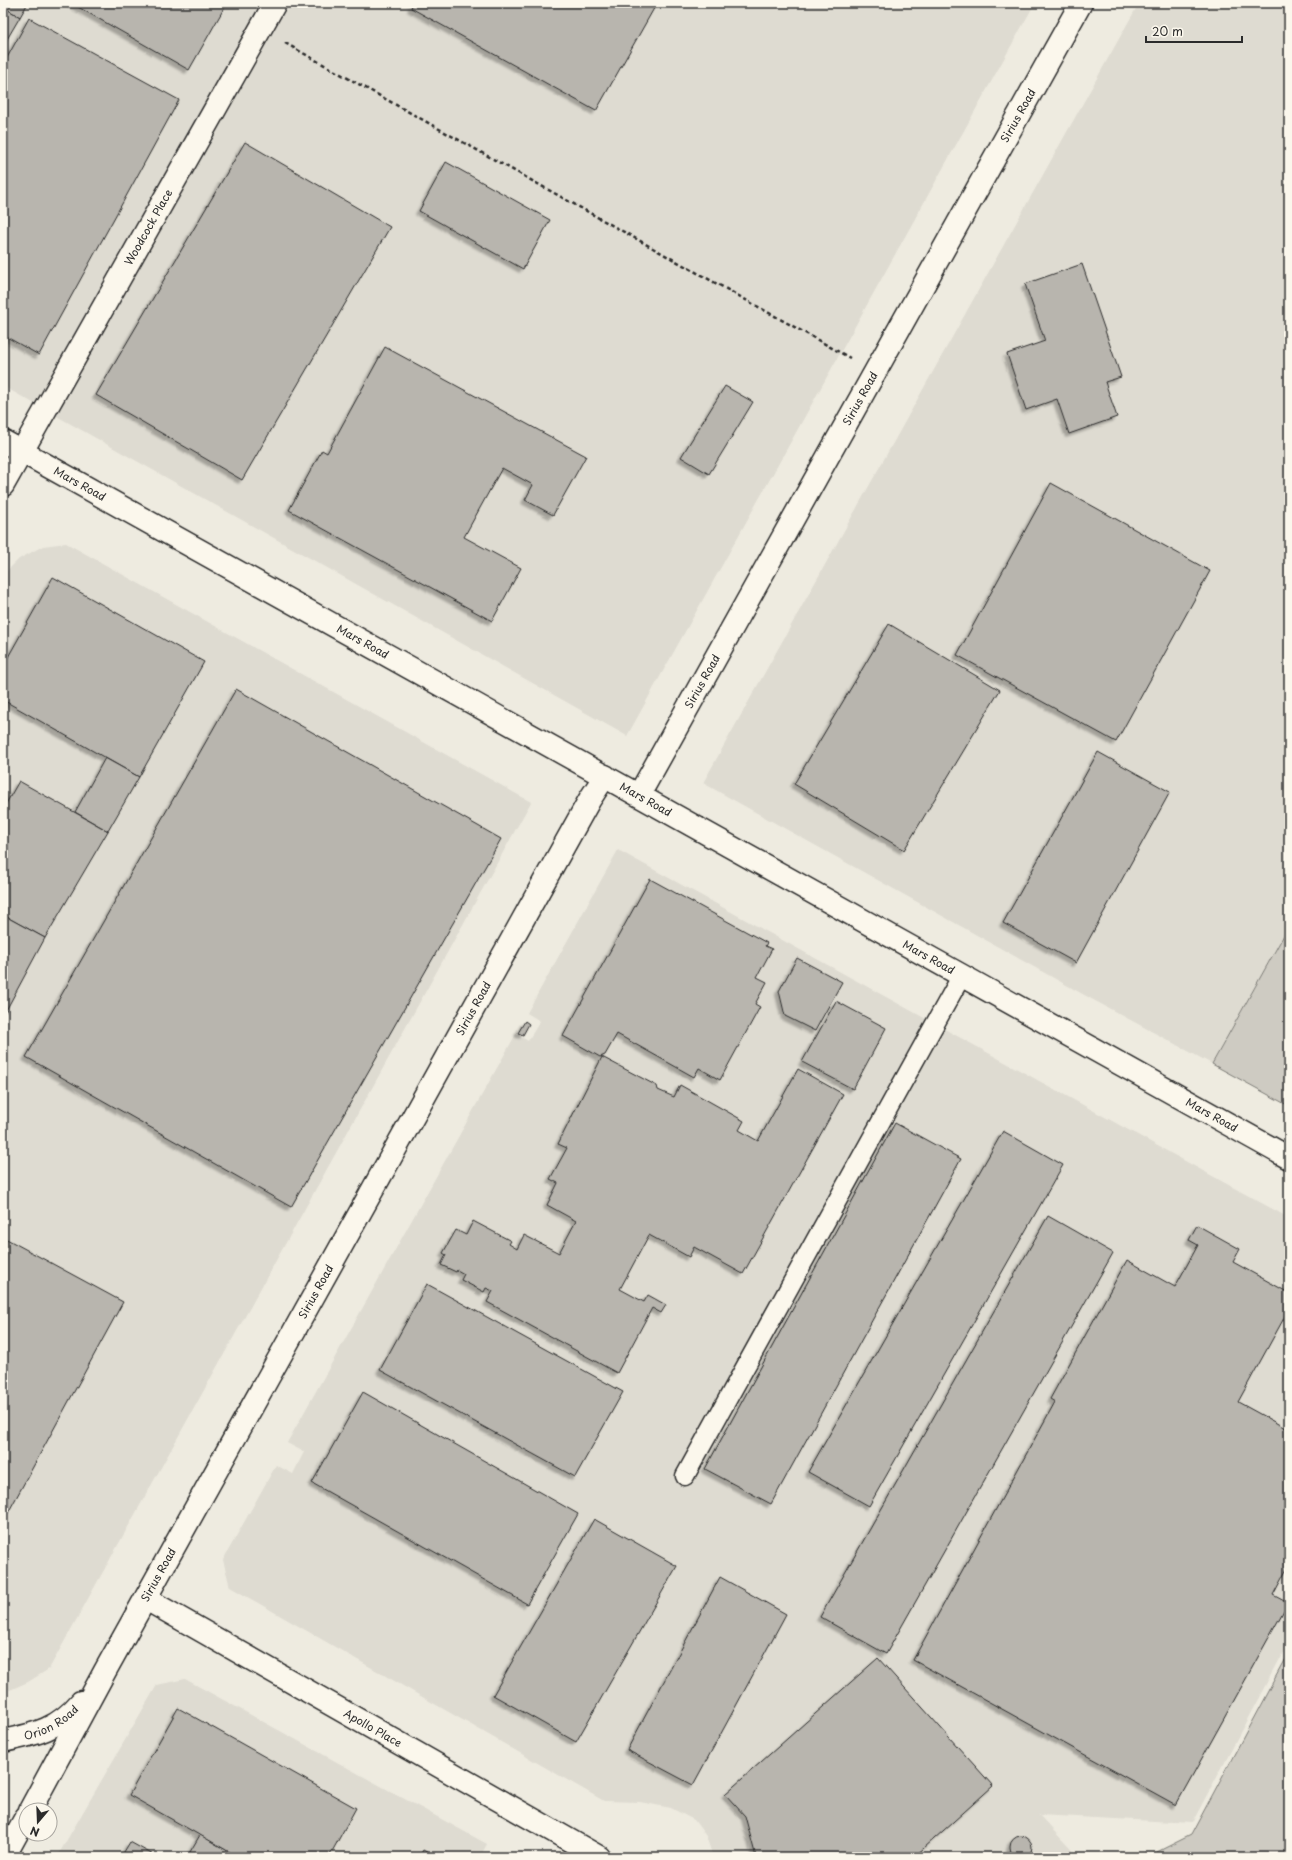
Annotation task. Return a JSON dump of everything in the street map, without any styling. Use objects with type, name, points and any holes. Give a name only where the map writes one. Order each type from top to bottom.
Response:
[{"type":"street","name":"Woodcock Place","points":[[3,485],[12,447],[275,3]]},
{"type":"street","name":"Sirius Road","points":[[639,795],[1081,3]]},
{"type":"street","name":"Mars Road","points":[[12,447],[1289,1158]]},
{"type":"street","name":"Sirius Road","points":[[34,1802],[105,1671],[586,806],[605,776]]},
{"type":"street","name":"Apollo Place","points":[[146,1599],[599,1857]]},
{"type":"street","name":"Orion Road","points":[[3,1741],[49,1729],[63,1720],[79,1704],[105,1671]]},
{"type":"street","points":[[4,1857],[18,1832]]},
{"type":"lane","points":[[685,1476],[962,975]]},
{"type":"path","points":[[260,29],[875,372]]},
{"type":"shaded area","points":[[3,3],[1035,3],[627,736],[3,386]]},
{"type":"shaded area","points":[[1139,3],[1289,3],[1289,926],[1212,1064],[1088,997],[703,783]]},
{"type":"shaded area","points":[[66,543],[531,802],[49,1669],[28,1682],[3,1693],[3,575],[19,559],[43,546]]},
{"type":"shaded area","points":[[618,850],[1289,1218],[1289,1641],[1192,1823],[1039,1815],[1078,1857],[713,1857],[706,1836],[694,1820],[671,1808],[640,1802],[604,1801],[230,1587],[223,1560],[276,1465],[293,1474],[304,1452],[287,1443],[516,1034],[528,1041],[540,1021],[527,1013]]},
{"type":"shaded area","points":[[1289,926],[1289,1106],[1212,1064]]},
{"type":"shaded area","points":[[1289,1652],[1289,1857],[1147,1857],[1191,1835]]},
{"type":"shaded area","points":[[185,1679],[487,1844],[480,1857],[57,1857],[157,1685]]},
{"type":"building","points":[[3,3],[28,3],[20,17],[3,7]]},
{"type":"building","points":[[71,3],[227,3],[189,70]]},
{"type":"building","points":[[413,3],[657,3],[596,111],[411,8]]},
{"type":"building","points":[[3,7],[20,17],[3,46]]},
{"type":"building","points":[[29,18],[179,100],[39,355],[3,335],[3,65]]},
{"type":"building","points":[[245,142],[390,227],[242,480],[96,395]]},
{"type":"building","points":[[446,162],[550,220],[523,269],[419,211]]},
{"type":"building","points":[[1082,264],[1121,377],[1105,382],[1117,417],[1069,434],[1057,399],[1026,410],[1007,354],[1045,341],[1025,284]]},
{"type":"building","points":[[385,347],[586,456],[553,515],[525,500],[533,485],[502,468],[464,537],[521,568],[492,621],[289,510],[322,450],[327,453]]},
{"type":"building","points":[[725,386],[753,402],[709,474],[681,457]]},
{"type":"building","points":[[1051,483],[1210,571],[1116,742],[957,655]]},
{"type":"building","points":[[53,577],[204,662],[139,777],[3,700],[3,666]]},
{"type":"building","points":[[889,624],[1000,690],[904,850],[794,784]]},
{"type":"building","points":[[236,689],[501,839],[291,1207],[26,1057]]},
{"type":"building","points":[[1098,752],[1170,792],[1076,963],[1003,923]]},
{"type":"building","points":[[105,758],[139,777],[108,831],[75,812]]},
{"type":"building","points":[[19,781],[108,831],[45,938],[3,915],[3,809]]},
{"type":"building","points":[[650,879],[767,943],[765,946],[772,949],[757,977],[767,982],[755,1004],[760,1007],[720,1080],[699,1068],[694,1077],[617,1034],[605,1055],[600,1057],[563,1036]]},
{"type":"building","points":[[3,915],[45,938],[3,1016]]},
{"type":"building","points":[[797,958],[842,982],[815,1031],[785,1016],[779,991]]},
{"type":"building","points":[[836,1001],[886,1028],[853,1089],[802,1062]]},
{"type":"building","points":[[525,1021],[529,1024],[523,1035],[518,1033]]},
{"type":"building","points":[[602,1057],[657,1086],[658,1090],[674,1097],[680,1085],[744,1121],[739,1130],[758,1141],[798,1069],[843,1094],[743,1274],[694,1247],[689,1257],[649,1235],[620,1289],[644,1302],[648,1295],[666,1305],[661,1313],[652,1308],[617,1373],[487,1302],[493,1291],[486,1288],[484,1292],[461,1280],[464,1274],[441,1265],[446,1255],[443,1253],[456,1230],[466,1235],[473,1221],[511,1241],[509,1244],[517,1249],[524,1235],[559,1253],[576,1221],[547,1205],[558,1183],[550,1179],[567,1148],[558,1144]]},
{"type":"building","points":[[895,1123],[961,1159],[771,1504],[705,1469]]},
{"type":"building","points":[[1003,1131],[1063,1165],[869,1506],[808,1472]]},
{"type":"building","points":[[1048,1216],[1113,1253],[886,1654],[820,1617]]},
{"type":"building","points":[[1197,1225],[1240,1249],[1233,1262],[1289,1293],[1289,1309],[1238,1402],[1289,1430],[1289,1565],[1273,1595],[1288,1603],[1176,1805],[913,1660],[1055,1402],[1050,1399],[1127,1260],[1175,1287],[1198,1245],[1189,1240]]},
{"type":"building","points":[[3,1237],[123,1302],[3,1522]]},
{"type":"building","points":[[427,1284],[623,1392],[575,1477],[380,1370]]},
{"type":"building","points":[[363,1392],[578,1514],[527,1604],[312,1483]]},
{"type":"building","points":[[594,1519],[677,1566],[576,1742],[493,1695]]},
{"type":"building","points":[[720,1577],[786,1614],[693,1785],[627,1750]]},
{"type":"building","points":[[878,1658],[993,1786],[914,1857],[756,1857],[745,1816],[725,1794]]},
{"type":"building","points":[[178,1708],[356,1808],[329,1857],[238,1857],[129,1795]]},
{"type":"building","points":[[200,1835],[238,1857],[187,1857]]},
{"type":"building","points":[[1021,1836],[1029,1839],[1032,1847],[1029,1855],[1021,1858],[1013,1855],[1010,1847],[1013,1839]]},
{"type":"building","points":[[130,1842],[157,1857],[121,1857]]},
{"type":"building","points":[[423,1850],[436,1857],[419,1857]]},
{"type":"building","points":[[1043,1852],[1047,1857],[1037,1857]]},
{"type":"building","points":[[1001,1854],[1008,1857],[993,1857],[995,1856]]}]
